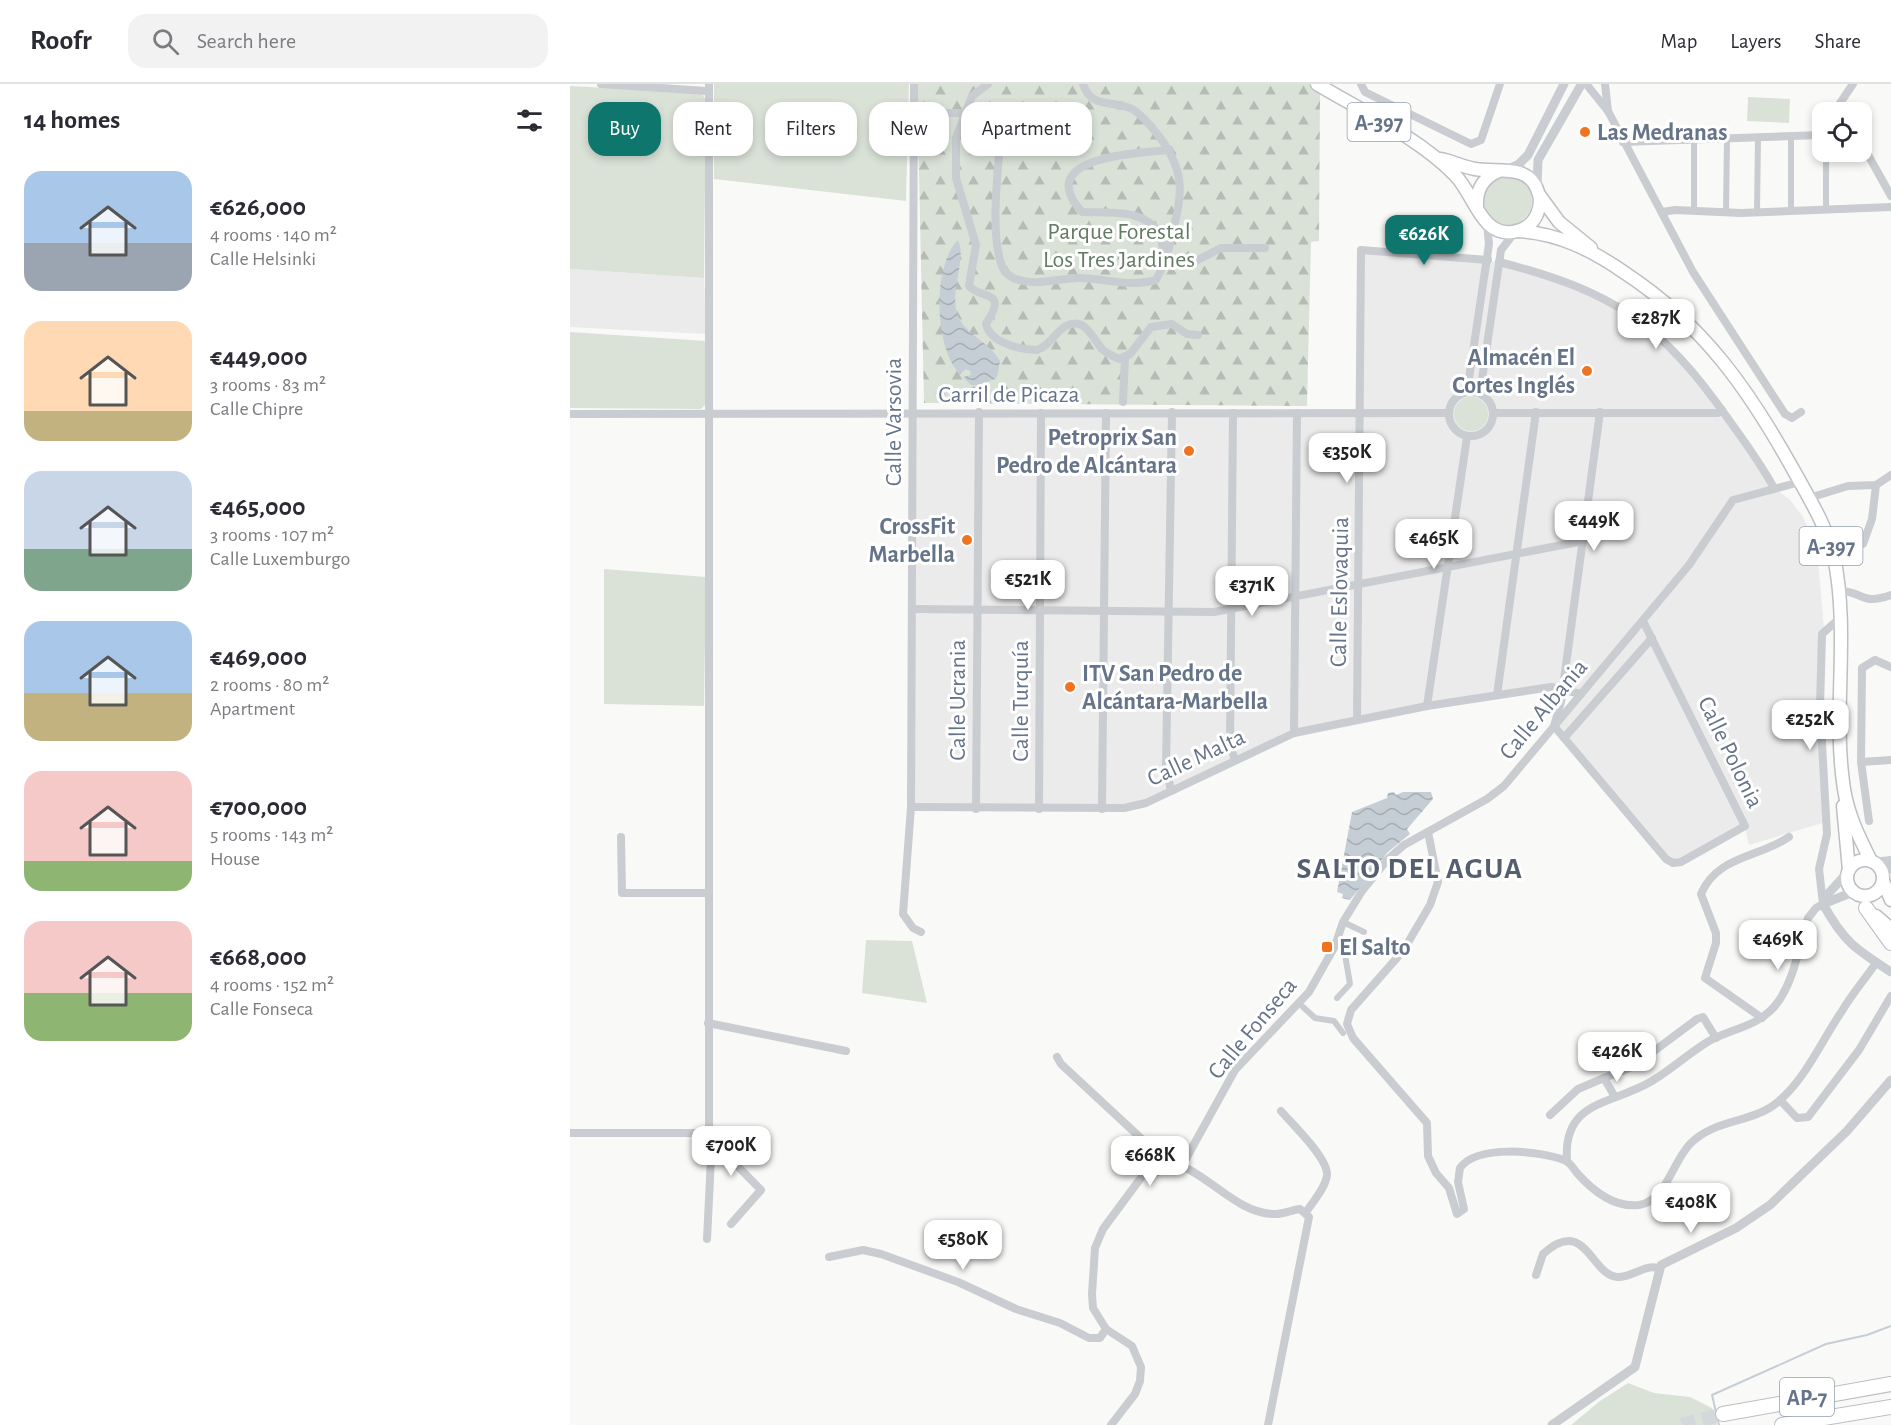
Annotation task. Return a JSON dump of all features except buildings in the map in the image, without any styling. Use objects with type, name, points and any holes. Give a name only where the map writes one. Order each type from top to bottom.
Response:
[{"type":"highway","points":[[1866,908],[1891,943]]},
{"type":"highway","name":"AP-7","points":[[1723,1414],[1841,1390],[1891,1384]]},
{"type":"highway","name":"AP-7","points":[[1782,1425],[1891,1407]]},
{"type":"main road","name":"A-397","points":[[1317,84],[1440,159],[1474,169],[1525,174],[1559,222],[1588,243],[1593,251]]},
{"type":"main road","name":"A-397","points":[[1440,159],[1471,194],[1487,224],[1498,231],[1548,235],[1593,251],[1645,286],[1686,319],[1708,342],[1754,404],[1800,482],[1830,542],[1839,591],[1843,809],[1847,882],[1866,908],[1891,930]]},
{"type":"main road","points":[[1477,207],[1478,194],[1483,182],[1503,171]]},
{"type":"main road","points":[[1516,232],[1529,225],[1537,215],[1539,193]]},
{"type":"main road","name":"A-397","points":[[1844,790],[1854,827],[1872,861],[1887,875],[1891,900]]},
{"type":"main road","points":[[1848,871],[1858,861],[1872,861]]},
{"type":"main road","points":[[1856,893],[1873,894],[1880,889],[1887,875]]},
{"type":"street","points":[[601,84],[708,87],[710,103],[708,414],[710,1134],[707,1239]]},
{"type":"street","name":"Calle Varsovia","points":[[914,84],[914,102]]},
{"type":"street","points":[[970,102],[972,96],[988,84]]},
{"type":"street","points":[[999,156],[996,199],[997,239],[1001,266],[1005,272],[1019,280],[1080,278],[1125,284],[1156,279],[1166,260],[1181,189],[1181,177],[1170,150],[1152,127],[1132,109],[1092,100],[1087,95],[1083,84]]},
{"type":"street","points":[[1361,84],[1365,92],[1467,143],[1478,142],[1500,84]]},
{"type":"street","points":[[1503,171],[1519,164],[1528,154],[1564,84]]},
{"type":"street","points":[[1539,193],[1538,160],[1584,84],[1608,111],[1693,272],[1785,414],[1795,418],[1801,412]]},
{"type":"street","points":[[1605,84],[1608,111]]},
{"type":"street","points":[[1841,102],[1853,84]]},
{"type":"street","points":[[961,124],[956,138],[956,178],[966,219],[975,238],[969,286],[973,290],[986,293],[994,304],[993,313],[986,324],[988,330],[1004,342],[1037,351],[1046,346],[1065,327],[1077,325],[1093,332],[1107,352],[1119,358],[1125,357]]},
{"type":"street","points":[[1623,142],[1812,135]]},
{"type":"street","points":[[1791,136],[1791,211]]},
{"type":"street","points":[[1757,212],[1758,137]]},
{"type":"street","points":[[1726,212],[1727,138]]},
{"type":"street","points":[[1694,139],[1694,211]]},
{"type":"street","points":[[1166,260],[1158,232],[1145,221],[1113,212],[1082,212],[1074,203],[1069,188],[1073,176],[1083,165],[1101,157],[1170,150]]},
{"type":"street","name":"Calle Varsovia","points":[[914,156],[911,807],[903,914],[913,928],[921,932]]},
{"type":"street","points":[[1826,162],[1826,210]]},
{"type":"street","points":[[1872,162],[1891,196]]},
{"type":"street","points":[[1662,212],[1757,212],[1891,207]]},
{"type":"street","points":[[1467,392],[1488,260],[1487,224]]},
{"type":"street","points":[[1480,393],[1499,262],[1503,245],[1516,232]]},
{"type":"street","points":[[1166,260],[1190,264],[1221,248],[1265,248]]},
{"type":"street","name":"Calle Eslovaquia","points":[[1357,719],[1361,250],[1488,260]]},
{"type":"street","points":[[1499,262],[1579,285],[1632,315],[1684,360],[1765,471],[1774,489]]},
{"type":"street","points":[[1123,402],[1125,357],[1151,327],[1172,324],[1187,334],[1198,335]]},
{"type":"street","points":[[1467,392],[1480,393],[1487,398],[1494,413],[1492,422],[1484,432],[1467,437],[1452,426],[1448,412],[1451,402],[1467,392]]},
{"type":"street","points":[[1494,413],[1718,413],[1722,410]]},
{"type":"street","name":"Calle Ucrania","points":[[976,808],[979,412]]},
{"type":"street","points":[[1171,791],[1166,767],[1172,412]]},
{"type":"street","name":"Carril de Picaza","points":[[570,414],[1448,412]]},
{"type":"street","points":[[1497,695],[1536,412]]},
{"type":"street","points":[[1554,726],[1559,714],[1600,412]]},
{"type":"street","name":"Calle Turquía","points":[[1039,809],[1041,413]]},
{"type":"street","points":[[1102,809],[1106,413]]},
{"type":"street","points":[[1294,734],[1297,413]]},
{"type":"street","points":[[1233,414],[1230,745],[1235,760]]},
{"type":"street","points":[[1426,706],[1467,437]]},
{"type":"street","points":[[1809,498],[1848,486],[1876,484],[1891,475]]},
{"type":"street","name":"Calle Albania","points":[[1323,970],[1343,922],[1362,891],[1388,859],[1404,845],[1487,799],[1504,786],[1704,546],[1730,504],[1738,497],[1800,482]]},
{"type":"street","points":[[1863,544],[1872,519],[1876,484]]},
{"type":"street","points":[[913,609],[1214,612],[1583,541]]},
{"type":"street","points":[[1839,591],[1851,591],[1860,598],[1870,600],[1891,595]]},
{"type":"street","points":[[1841,617],[1822,634],[1820,707],[1827,834],[1819,869],[1823,904],[1843,937],[1853,948],[1891,972]]},
{"type":"street","name":"Calle Polonia","points":[[1554,726],[1665,859],[1673,863],[1682,862],[1745,826],[1643,621]]},
{"type":"street","points":[[1564,738],[1652,638]]},
{"type":"street","points":[[1869,821],[1861,762],[1862,668],[1875,660],[1891,668]]},
{"type":"street","name":"Calle Malta","points":[[911,807],[1102,809],[1146,802],[1294,734],[1426,706],[1551,687],[1561,688]]},
{"type":"street","points":[[1561,688],[1572,694],[1581,694]]},
{"type":"street","points":[[1861,762],[1891,760]]},
{"type":"street","points":[[1428,832],[1438,882],[1430,905],[1403,951],[1351,1010],[1347,1024],[1348,1031],[1427,1123],[1428,1156],[1436,1173],[1449,1188],[1457,1214],[1461,1214],[1464,1209],[1458,1182],[1460,1168],[1480,1155],[1521,1152],[1567,1160],[1585,1180],[1609,1200],[1629,1206],[1643,1204],[1659,1193],[1684,1150],[1700,1135],[1729,1121],[1753,1116],[1780,1100],[1876,963]]},
{"type":"street","points":[[621,837],[622,893],[708,893]]},
{"type":"street","points":[[1762,1018],[1704,978],[1716,944],[1716,933],[1701,894],[1728,862],[1764,851],[1789,837]]},
{"type":"street","points":[[1872,861],[1891,860]]},
{"type":"street","points":[[1823,904],[1827,895],[1848,871]]},
{"type":"street","points":[[1567,1160],[1566,1139],[1574,1123],[1591,1108],[1654,1080],[1716,1038],[1749,1026],[1762,1018],[1783,993],[1808,918],[1815,908],[1856,893]]},
{"type":"street","points":[[1343,922],[1364,932]]},
{"type":"street","points":[[1337,938],[1343,943],[1350,984],[1337,998]]},
{"type":"street","name":"Calle Fonseca","points":[[1182,1166],[1236,1070],[1309,992],[1323,970]]},
{"type":"street","points":[[1780,1100],[1797,1118],[1808,1117],[1859,1050],[1891,996]]},
{"type":"street","points":[[1304,1007],[1315,1018],[1334,1021],[1343,1032]]},
{"type":"street","points":[[1550,1115],[1578,1089],[1634,1066],[1697,1019],[1703,1017],[1716,1038]]},
{"type":"street","points":[[708,1023],[846,1051]]},
{"type":"street","points":[[1057,1057],[1060,1064],[1173,1168]]},
{"type":"street","points":[[1604,1078],[1615,1097]]},
{"type":"street","points":[[1536,1275],[1543,1254],[1564,1243],[1571,1242],[1585,1247],[1604,1272],[1611,1276],[1626,1276],[1652,1266],[1658,1268],[1736,1228],[1770,1205],[1847,1131],[1891,1080]]},
{"type":"street","points":[[1281,1111],[1318,1154],[1326,1170],[1324,1184],[1306,1212]]},
{"type":"street","points":[[570,1133],[710,1134],[761,1190],[731,1224]]},
{"type":"street","points":[[1111,1425],[1135,1394],[1140,1381],[1141,1366],[1132,1346],[1106,1329],[1098,1319],[1092,1294],[1098,1238],[1142,1177],[1182,1166],[1197,1172],[1249,1209],[1275,1214],[1297,1209],[1306,1212],[1309,1217],[1268,1425]]},
{"type":"street","points":[[829,1257],[863,1250],[881,1254],[958,1282],[1016,1310],[1059,1323],[1093,1339],[1100,1338],[1106,1329]]},
{"type":"street","points":[[1552,1425],[1635,1367],[1658,1268]]},
{"type":"shaded area","points":[[1361,250],[1499,262],[1598,294],[1684,360],[1774,488],[1789,499],[1802,515],[1817,548],[1824,629],[1822,634],[1826,822],[1749,845],[1745,827],[1681,862],[1666,859],[1554,726],[1580,695],[1551,687],[1294,733],[1171,791],[1124,808],[911,807],[913,413],[1360,412]]},
{"type":"shaded area","points":[[570,269],[704,278],[706,334],[570,327]]},
{"type":"green space","points":[[714,84],[909,84],[909,102],[869,102],[869,156],[907,156],[906,201],[714,179],[714,156],[753,156],[753,102],[714,102]]},
{"type":"green space","name":"Parque Forestal Los Tres Jardines","points":[[917,84],[1308,84],[1320,92],[1319,241],[1311,242],[1307,406],[924,403],[919,156],[949,156],[949,102],[917,102]]},
{"type":"green space","points":[[570,86],[702,93],[706,102],[673,102],[673,156],[705,156],[704,278],[570,269]]},
{"type":"green space","points":[[1748,97],[1790,99],[1789,123],[1747,121]]},
{"type":"green space","points":[[1503,177],[1513,177],[1525,184],[1532,196],[1532,206],[1525,218],[1513,225],[1503,225],[1488,214],[1484,206],[1484,196],[1495,181]]},
{"type":"green space","points":[[570,332],[706,341],[705,405],[701,409],[570,408]]},
{"type":"green space","points":[[1471,397],[1483,402],[1488,414],[1483,426],[1471,431],[1459,426],[1454,414],[1459,402]]},
{"type":"green space","points":[[604,569],[706,577],[704,706],[604,704]]},
{"type":"green space","points":[[866,940],[912,941],[927,1003],[862,993]]},
{"type":"green space","points":[[1628,1383],[1654,1393],[1690,1397],[1712,1408],[1717,1425],[1571,1425],[1600,1401]]},
{"type":"water","points":[[958,240],[961,256],[955,294],[957,313],[965,327],[990,348],[1000,361],[997,377],[980,386],[971,385],[963,377],[971,375],[970,371],[966,369],[960,374],[951,362],[941,327],[940,287],[950,252]]},
{"type":"water","points":[[1394,792],[1396,795],[1403,792],[1431,792],[1433,799],[1407,829],[1410,834],[1388,852],[1350,900],[1342,898],[1343,894],[1337,892],[1352,812],[1387,798],[1388,793]]},
{"type":"waterway","points":[[1719,1425],[1712,1395],[1826,1344],[1867,1335],[1891,1326]]},
{"type":"tunnel","points":[[1682,1425],[1723,1414]]},
{"type":"place","name":"Las Medranas","points":[[1585,132]]},
{"type":"place","name":"Almacén El Cortes Inglés","points":[[1587,371]]},
{"type":"place","name":"Petroprix San Pedro de Alcántara","points":[[1189,451]]},
{"type":"place","name":"CrossFit Marbella","points":[[967,540]]},
{"type":"place","name":"ITV San Pedro de Alcántara-Marbella","points":[[1070,687]]},
{"type":"place","name":"El Salto","points":[[1327,947]]},
{"type":"district","name":"SALTO DEL AGUA","points":[[1410,868]]}]
